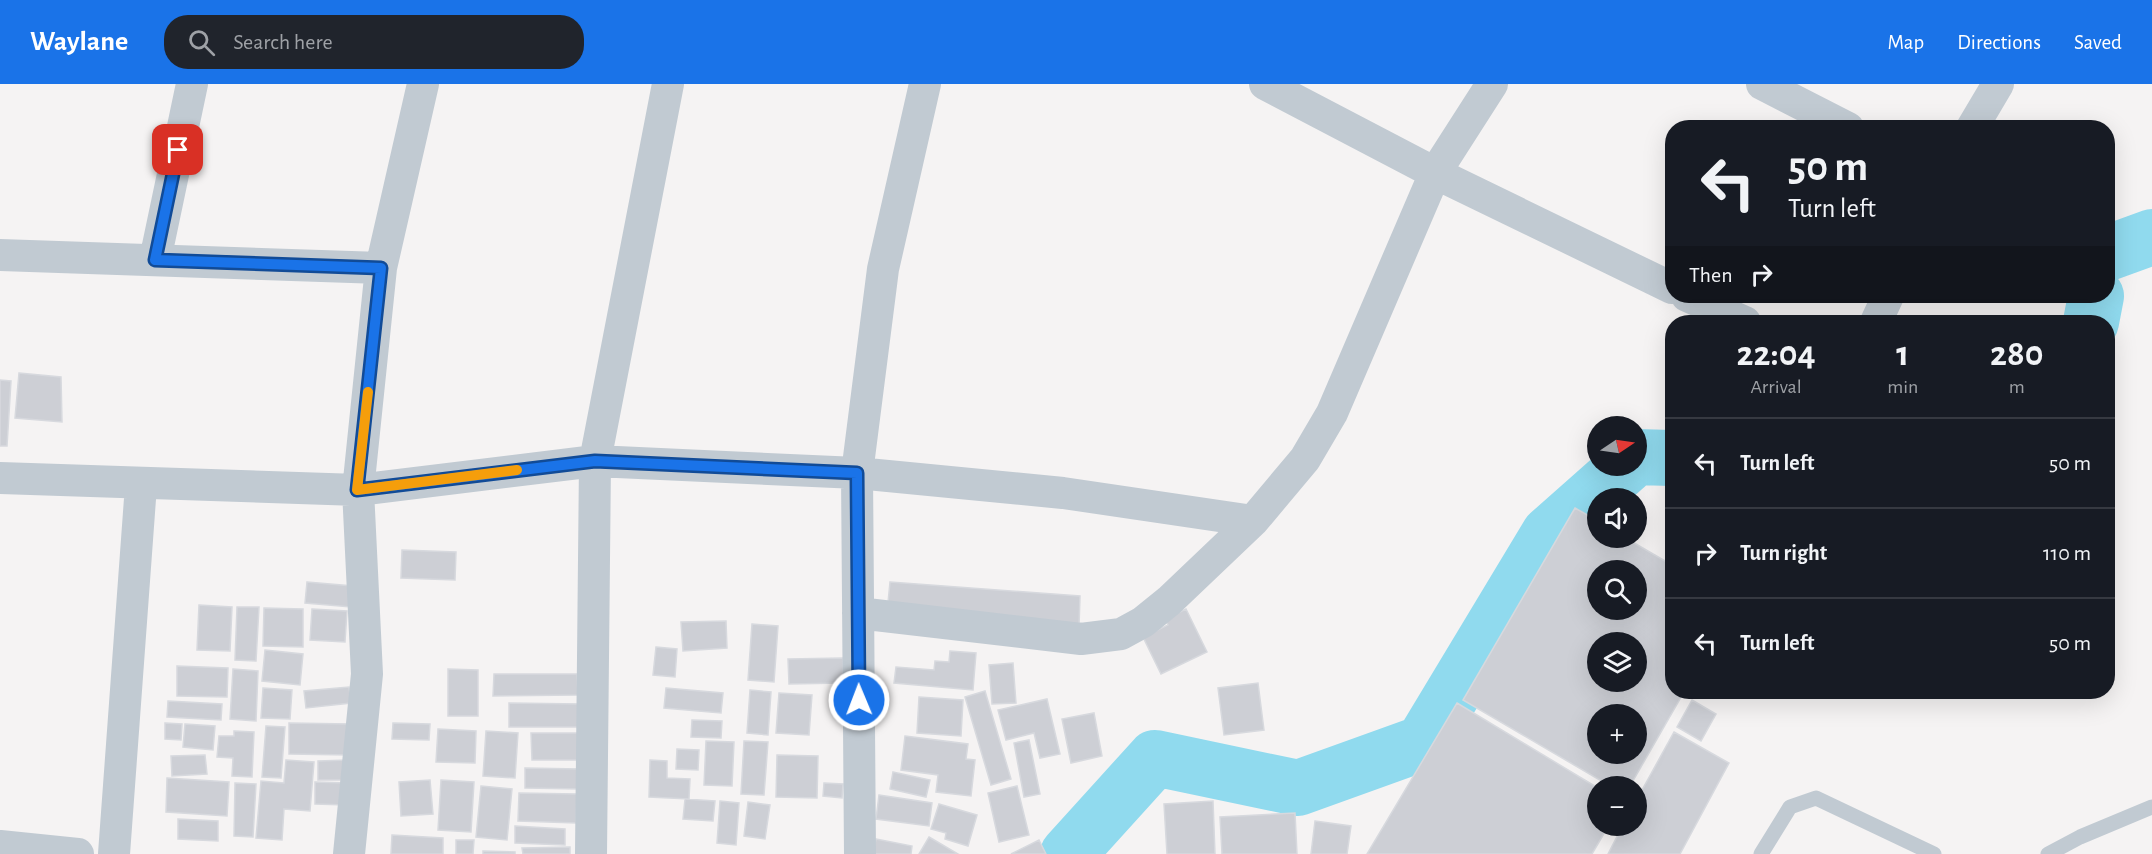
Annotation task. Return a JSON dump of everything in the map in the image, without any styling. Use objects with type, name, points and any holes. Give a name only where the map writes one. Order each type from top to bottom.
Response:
[{"type":"street","points":[[155,260],[192,84]]},
{"type":"street","points":[[349,854],[367,674],[357,490],[381,268],[423,84]]},
{"type":"street","points":[[591,854],[595,461],[668,84]]},
{"type":"street","points":[[860,854],[857,473],[883,269],[925,84]]},
{"type":"street","points":[[1265,84],[1436,173],[1665,285]]},
{"type":"street","points":[[858,613],[1081,639],[1121,634],[1143,622],[1169,602],[1253,521],[1305,459],[1332,413],[1436,173],[1492,84]]},
{"type":"street","points":[[1762,84],[1832,120]]},
{"type":"street","points":[[1977,120],[1998,84]]},
{"type":"street","points":[[0,255],[381,268]]},
{"type":"street","points":[[1703,303],[1729,315]]},
{"type":"street","points":[[0,478],[141,485],[357,490],[595,461],[857,473],[1064,493],[1253,521]]},
{"type":"street","points":[[114,854],[141,485]]},
{"type":"street","points":[[0,846],[78,854]]},
{"type":"lane","points":[[1761,854],[1790,807],[1816,798],[1934,854]]},
{"type":"lane","points":[[2048,854],[2152,807]]},
{"type":"building","points":[[19,373],[61,377],[62,422],[15,418]]},
{"type":"building","points":[[0,380],[11,381],[7,446],[0,446]]},
{"type":"building","points":[[1575,508],[1587,515],[1587,548],[1643,548],[1665,561],[1665,699],[1680,699],[1647,756],[1647,704],[1587,704],[1587,764],[1643,764],[1636,776],[1593,776],[1463,700]]},
{"type":"building","points":[[402,550],[456,552],[455,580],[401,578]]},
{"type":"building","points":[[307,582],[353,586],[351,607],[305,603]]},
{"type":"building","points":[[890,582],[1080,596],[1079,627],[887,613]]},
{"type":"building","points":[[199,605],[232,607],[230,651],[197,650]]},
{"type":"building","points":[[237,607],[259,607],[256,661],[235,660]]},
{"type":"building","points":[[264,608],[303,609],[303,647],[263,646]]},
{"type":"building","points":[[312,609],[347,611],[345,642],[310,640]]},
{"type":"building","points":[[1186,609],[1207,652],[1161,674],[1143,637],[1168,625],[1165,619]]},
{"type":"building","points":[[726,621],[727,648],[683,651],[681,622]]},
{"type":"building","points":[[752,624],[778,626],[774,682],[748,680]]},
{"type":"building","points":[[656,647],[677,649],[675,677],[653,675]]},
{"type":"building","points":[[265,650],[303,654],[300,685],[262,681]]},
{"type":"building","points":[[950,651],[976,653],[973,690],[894,683],[896,667],[934,670],[935,661],[949,662]]},
{"type":"building","points":[[843,658],[843,683],[789,684],[788,659]]},
{"type":"building","points":[[1013,663],[1016,703],[992,704],[989,665]]},
{"type":"building","points":[[177,666],[228,668],[227,697],[177,696]]},
{"type":"building","points":[[233,669],[258,671],[256,721],[230,719]]},
{"type":"building","points":[[448,669],[478,670],[478,716],[448,716]]},
{"type":"building","points":[[494,674],[577,674],[578,695],[493,696]]},
{"type":"building","points":[[1258,683],[1264,730],[1224,735],[1218,688]]},
{"type":"building","points":[[349,687],[351,703],[306,708],[304,691]]},
{"type":"building","points":[[263,688],[292,690],[290,719],[261,718]]},
{"type":"building","points":[[666,688],[723,693],[721,713],[664,708]]},
{"type":"building","points":[[750,690],[771,692],[768,735],[747,733]]},
{"type":"building","points":[[985,691],[1011,779],[991,785],[965,697]]},
{"type":"building","points":[[779,693],[812,695],[809,735],[776,733]]},
{"type":"building","points":[[919,697],[963,700],[961,736],[917,733]]},
{"type":"building","points":[[1047,699],[1060,754],[1040,758],[1034,733],[1006,740],[998,710]]},
{"type":"building","points":[[1692,700],[1716,714],[1701,741],[1677,727]]},
{"type":"building","points":[[168,701],[222,704],[221,720],[167,717]]},
{"type":"building","points":[[509,703],[581,704],[581,727],[509,727]]},
{"type":"building","points":[[1457,703],[1587,781],[1587,836],[1603,836],[1592,854],[1367,854]]},
{"type":"building","points":[[1094,713],[1102,756],[1071,763],[1062,719]]},
{"type":"building","points":[[692,720],[722,721],[721,738],[691,737]]},
{"type":"building","points":[[165,723],[182,724],[181,740],[165,739]]},
{"type":"building","points":[[289,723],[350,724],[349,755],[289,754]]},
{"type":"building","points":[[393,723],[430,724],[429,740],[392,739]]},
{"type":"building","points":[[185,724],[215,726],[213,750],[183,747]]},
{"type":"building","points":[[266,726],[285,727],[281,778],[262,777]]},
{"type":"building","points":[[438,729],[476,731],[475,763],[436,762]]},
{"type":"building","points":[[234,731],[254,732],[252,777],[232,776],[233,758],[217,757],[219,736],[234,736]]},
{"type":"building","points":[[486,731],[518,733],[515,778],[483,776]]},
{"type":"building","points":[[1674,732],[1729,763],[1680,854],[1608,854],[1617,836],[1647,836],[1647,781]]},
{"type":"building","points":[[531,733],[580,733],[580,760],[532,760]]},
{"type":"building","points":[[905,736],[968,744],[966,759],[975,760],[971,796],[936,792],[938,775],[901,770]]},
{"type":"building","points":[[1029,740],[1040,794],[1024,797],[1014,743]]},
{"type":"building","points":[[706,741],[734,742],[732,786],[704,785]]},
{"type":"building","points":[[744,741],[768,742],[764,795],[741,794]]},
{"type":"building","points":[[677,749],[699,750],[698,770],[676,769]]},
{"type":"building","points":[[205,755],[207,774],[172,776],[171,756]]},
{"type":"building","points":[[777,755],[818,756],[817,798],[776,797]]},
{"type":"building","points":[[286,760],[314,762],[310,811],[284,809],[282,840],[256,838],[261,781],[284,783]]},
{"type":"building","points":[[348,760],[349,780],[318,780],[318,761]]},
{"type":"building","points":[[650,760],[667,761],[667,778],[690,779],[689,799],[649,797]]},
{"type":"building","points":[[525,768],[580,769],[580,789],[525,788]]},
{"type":"building","points":[[893,772],[930,780],[926,797],[890,789]]},
{"type":"building","points":[[167,778],[229,782],[227,816],[166,812]]},
{"type":"building","points":[[430,780],[433,814],[401,816],[399,782]]},
{"type":"building","points":[[441,780],[474,782],[471,832],[438,830]]},
{"type":"building","points":[[315,782],[347,783],[346,805],[315,804]]},
{"type":"building","points":[[235,783],[256,784],[253,837],[234,836]]},
{"type":"building","points":[[824,783],[843,784],[842,798],[823,796]]},
{"type":"building","points":[[481,786],[512,789],[507,840],[476,837]]},
{"type":"building","points":[[1017,786],[1029,835],[999,842],[988,793]]},
{"type":"building","points":[[519,793],[577,794],[576,823],[518,821]]},
{"type":"building","points":[[879,795],[932,803],[929,826],[876,819]]},
{"type":"building","points":[[685,799],[715,801],[713,821],[683,819]]},
{"type":"building","points":[[720,801],[739,803],[736,845],[717,843]]},
{"type":"building","points":[[1213,801],[1215,854],[1167,854],[1164,804]]},
{"type":"building","points":[[748,802],[770,805],[765,839],[744,836]]},
{"type":"building","points":[[939,804],[977,815],[968,846],[945,839],[946,833],[931,829]]},
{"type":"building","points":[[1295,813],[1297,854],[1222,854],[1220,817]]},
{"type":"building","points":[[178,819],[218,821],[218,841],[178,839]]},
{"type":"building","points":[[1315,821],[1351,826],[1347,854],[1311,854]]},
{"type":"building","points":[[515,826],[565,829],[565,845],[515,843]]},
{"type":"building","points":[[392,835],[443,838],[443,854],[391,854]]},
{"type":"building","points":[[929,837],[958,854],[919,854]]},
{"type":"building","points":[[876,839],[912,846],[911,854],[873,854]]},
{"type":"building","points":[[456,840],[474,840],[473,854],[456,854]]},
{"type":"building","points":[[1039,840],[1046,854],[1011,854]]},
{"type":"building","points":[[570,847],[570,854],[523,854],[522,848]]},
{"type":"building","points":[[483,851],[515,852],[515,854],[483,854]]},
{"type":"waterway","points":[[2115,250],[2152,237]]},
{"type":"waterway","points":[[2092,315],[2095,303]]},
{"type":"waterway","points":[[1647,457],[1665,458]]},
{"type":"waterway","points":[[1068,854],[1155,758],[1298,788],[1423,743],[1549,534],[1615,476]]},
{"type":"slow traffic","points":[[368,392],[357,490],[517,470]]},
{"type":"route","points":[[178,150],[155,260],[381,268],[357,490],[595,461],[857,473],[859,700]]}]
